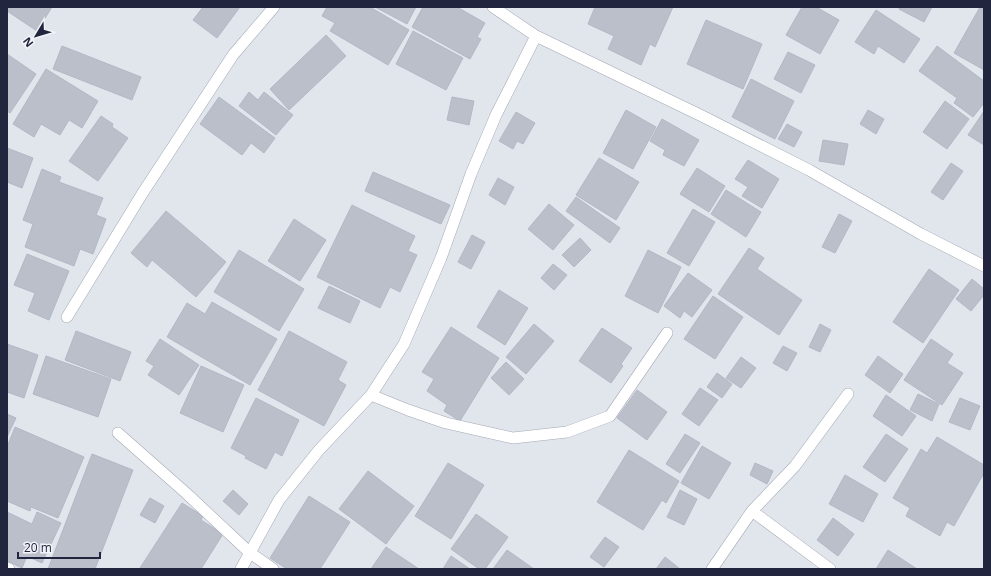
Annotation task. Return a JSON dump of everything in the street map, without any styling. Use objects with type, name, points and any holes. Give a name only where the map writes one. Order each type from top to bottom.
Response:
[{"type":"street","points":[[67,317],[142,194],[229,61],[274,7]]},
{"type":"street","points":[[494,7],[536,36],[702,116],[802,167],[921,234],[984,266]]},
{"type":"street","points":[[241,569],[278,500],[319,450],[371,395],[404,344],[438,264],[471,174],[496,116],[536,36]]},
{"type":"street","points":[[371,395],[446,424],[513,438],[567,432],[610,416],[667,333]]},
{"type":"street","points":[[712,569],[752,512],[795,466],[848,394]]},
{"type":"street","points":[[118,433],[186,493],[249,552],[273,569]]},
{"type":"street","points":[[752,512],[830,569]]},
{"type":"building","points":[[7,7],[52,7],[37,31],[7,11]]},
{"type":"building","points":[[203,7],[240,7],[217,38],[193,20]]},
{"type":"building","points":[[327,7],[370,7],[409,30],[388,65],[330,31],[335,23],[322,16]]},
{"type":"building","points":[[375,7],[416,7],[407,24]]},
{"type":"building","points":[[423,7],[457,7],[485,23],[477,37],[481,39],[470,59],[412,27]]},
{"type":"building","points":[[595,7],[673,7],[655,47],[650,44],[641,65],[608,49],[614,36],[588,24]]},
{"type":"building","points":[[802,7],[816,7],[839,20],[820,54],[786,35]]},
{"type":"building","points":[[900,7],[932,7],[924,22],[899,9]]},
{"type":"building","points":[[980,7],[984,7],[984,70],[954,53]]},
{"type":"building","points":[[876,10],[920,39],[904,63],[878,46],[874,54],[855,42]]},
{"type":"building","points":[[706,20],[762,44],[743,89],[687,64]]},
{"type":"building","points":[[413,31],[463,58],[446,90],[396,64]]},
{"type":"building","points":[[326,35],[346,56],[289,110],[270,89]]},
{"type":"building","points":[[62,46],[141,77],[132,100],[53,69]]},
{"type":"building","points":[[937,46],[984,81],[984,103],[973,117],[954,103],[957,98],[919,71]]},
{"type":"building","points":[[788,52],[815,65],[801,93],[774,79]]},
{"type":"building","points":[[7,54],[36,74],[10,113],[7,111]]},
{"type":"building","points":[[46,69],[98,101],[82,128],[69,120],[60,135],[41,124],[34,137],[13,124]]},
{"type":"building","points":[[751,79],[794,101],[775,139],[732,117]]},
{"type":"building","points":[[249,92],[258,100],[264,92],[293,115],[276,135],[239,106]]},
{"type":"building","points":[[219,97],[275,138],[264,153],[251,143],[242,155],[200,124]]},
{"type":"building","points":[[452,97],[474,101],[469,125],[447,120]]},
{"type":"building","points":[[945,101],[969,119],[947,149],[923,132]]},
{"type":"building","points":[[626,110],[656,127],[633,169],[603,153]]},
{"type":"building","points":[[868,110],[884,119],[876,134],[860,124]]},
{"type":"building","points":[[984,111],[984,145],[968,135]]},
{"type":"building","points":[[516,112],[535,123],[523,144],[517,141],[513,149],[499,141]]},
{"type":"building","points":[[101,116],[113,124],[112,127],[128,138],[98,181],[69,161]]},
{"type":"building","points":[[662,119],[699,140],[684,166],[663,155],[665,150],[650,141]]},
{"type":"building","points":[[787,124],[802,132],[794,147],[778,139]]},
{"type":"building","points":[[823,140],[848,144],[844,165],[819,161]]},
{"type":"building","points":[[7,148],[33,158],[22,188],[7,182]]},
{"type":"building","points":[[599,158],[639,182],[616,220],[576,195]]},
{"type":"building","points":[[748,160],[779,179],[762,208],[742,196],[748,187],[735,179]]},
{"type":"building","points":[[951,163],[963,171],[943,200],[931,192]]},
{"type":"building","points":[[697,168],[725,186],[709,212],[680,194]]},
{"type":"building","points":[[42,169],[61,177],[59,182],[103,198],[96,215],[106,219],[93,254],[80,249],[74,266],[25,247],[33,224],[23,220]]},
{"type":"building","points":[[373,172],[450,205],[441,224],[365,191]]},
{"type":"building","points":[[498,178],[514,187],[505,205],[489,195]]},
{"type":"building","points":[[726,190],[761,212],[746,237],[711,214]]},
{"type":"building","points":[[576,197],[620,228],[610,243],[566,211]]},
{"type":"building","points":[[549,204],[574,225],[553,250],[528,229]]},
{"type":"building","points":[[352,205],[415,236],[408,251],[417,255],[400,292],[390,287],[380,308],[317,277]]},
{"type":"building","points":[[693,209],[715,222],[689,266],[667,253]]},
{"type":"building","points":[[166,211],[226,262],[196,297],[152,260],[147,267],[131,253]]},
{"type":"building","points":[[839,214],[852,221],[835,253],[822,247]]},
{"type":"building","points":[[294,219],[326,240],[300,281],[268,261]]},
{"type":"building","points":[[472,235],[485,242],[471,269],[458,262]]},
{"type":"building","points":[[580,238],[591,250],[574,267],[562,255]]},
{"type":"building","points":[[749,248],[764,258],[757,269],[802,300],[779,335],[718,294]]},
{"type":"building","points":[[239,250],[304,289],[279,331],[214,292]]},
{"type":"building","points":[[648,250],[681,267],[658,313],[625,296]]},
{"type":"building","points":[[27,254],[69,271],[49,320],[28,311],[35,293],[14,285]]},
{"type":"building","points":[[553,264],[567,275],[554,290],[541,278]]},
{"type":"building","points":[[929,269],[959,290],[923,343],[893,322]]},
{"type":"building","points":[[688,273],[712,290],[692,317],[684,311],[680,318],[664,306]]},
{"type":"building","points":[[972,279],[984,289],[984,295],[971,311],[956,299]]},
{"type":"building","points":[[329,286],[360,301],[350,323],[318,308]]},
{"type":"building","points":[[499,290],[528,308],[505,345],[477,327]]},
{"type":"building","points":[[713,296],[743,317],[715,359],[684,339]]},
{"type":"building","points":[[212,302],[277,339],[250,385],[167,337],[187,303],[205,314]]},
{"type":"building","points":[[534,324],[554,341],[526,374],[506,357]]},
{"type":"building","points":[[820,324],[831,330],[820,352],[809,347]]},
{"type":"building","points":[[451,327],[499,358],[460,421],[444,411],[447,405],[427,391],[434,379],[422,372]]},
{"type":"building","points":[[602,328],[632,348],[621,364],[623,366],[611,383],[579,361]]},
{"type":"building","points":[[76,331],[131,352],[120,381],[65,360]]},
{"type":"building","points":[[289,331],[347,362],[338,380],[346,385],[324,426],[258,390]]},
{"type":"building","points":[[160,339],[199,365],[179,395],[148,375],[154,366],[146,361]]},
{"type":"building","points":[[931,339],[953,354],[947,363],[963,373],[942,405],[904,380]]},
{"type":"building","points":[[7,344],[38,355],[24,398],[7,392]]},
{"type":"building","points":[[783,346],[797,353],[787,371],[773,363]]},
{"type":"building","points":[[46,356],[111,379],[98,417],[33,394]]},
{"type":"building","points":[[878,356],[903,374],[890,393],[865,375]]},
{"type":"building","points":[[741,357],[756,368],[741,388],[726,378]]},
{"type":"building","points":[[506,362],[524,379],[509,395],[491,378]]},
{"type":"building","points":[[201,366],[244,385],[223,432],[180,413]]},
{"type":"building","points":[[717,373],[732,384],[722,398],[707,387]]},
{"type":"building","points":[[700,388],[718,400],[699,426],[682,414]]},
{"type":"building","points":[[637,390],[667,412],[647,440],[617,418]]},
{"type":"building","points":[[918,394],[939,404],[932,421],[910,410]]},
{"type":"building","points":[[886,395],[916,416],[902,436],[873,416]]},
{"type":"building","points":[[256,398],[299,420],[282,456],[275,452],[266,469],[245,458],[246,456],[231,448]]},
{"type":"building","points":[[960,398],[980,406],[970,430],[949,422]]},
{"type":"building","points":[[7,414],[16,418],[7,437]]},
{"type":"building","points":[[15,427],[84,457],[58,518],[31,507],[30,511],[7,501],[7,447]]},
{"type":"building","points":[[685,434],[700,443],[680,473],[666,464]]},
{"type":"building","points":[[886,434],[908,449],[885,482],[863,467]]},
{"type":"building","points":[[937,437],[984,465],[984,473],[954,526],[947,522],[940,536],[906,516],[910,508],[893,498],[921,449],[927,453]]},
{"type":"building","points":[[702,446],[731,463],[709,499],[681,483]]},
{"type":"building","points":[[629,450],[679,481],[666,503],[662,500],[643,530],[597,502]]},
{"type":"building","points":[[92,454],[133,470],[95,569],[48,569]]},
{"type":"building","points":[[448,463],[484,485],[451,539],[415,516]]},
{"type":"building","points":[[755,463],[773,471],[767,484],[750,475]]},
{"type":"building","points":[[368,471],[414,506],[386,544],[339,509]]},
{"type":"building","points":[[845,475],[878,494],[863,522],[829,504]]},
{"type":"building","points":[[233,490],[248,504],[239,515],[223,501]]},
{"type":"building","points":[[680,490],[697,499],[684,525],[667,517]]},
{"type":"building","points":[[309,496],[350,522],[320,569],[287,569],[270,558]]},
{"type":"building","points":[[150,498],[164,506],[155,523],[140,515]]},
{"type":"building","points":[[182,503],[203,516],[201,520],[223,534],[201,569],[140,568]]},
{"type":"building","points":[[7,512],[32,524],[37,512],[61,523],[42,563],[27,556],[22,568],[7,561]]},
{"type":"building","points":[[476,514],[508,537],[485,569],[479,569],[451,549]]},
{"type":"building","points":[[833,518],[854,534],[838,556],[817,540]]},
{"type":"building","points":[[605,537],[619,547],[604,567],[590,557]]},
{"type":"building","points":[[386,547],[419,569],[371,569]]},
{"type":"building","points":[[507,550],[534,569],[493,569]]},
{"type":"building","points":[[888,550],[917,569],[876,569]]},
{"type":"building","points":[[451,556],[470,569],[443,569]]},
{"type":"building","points":[[665,557],[680,569],[656,569]]}]
